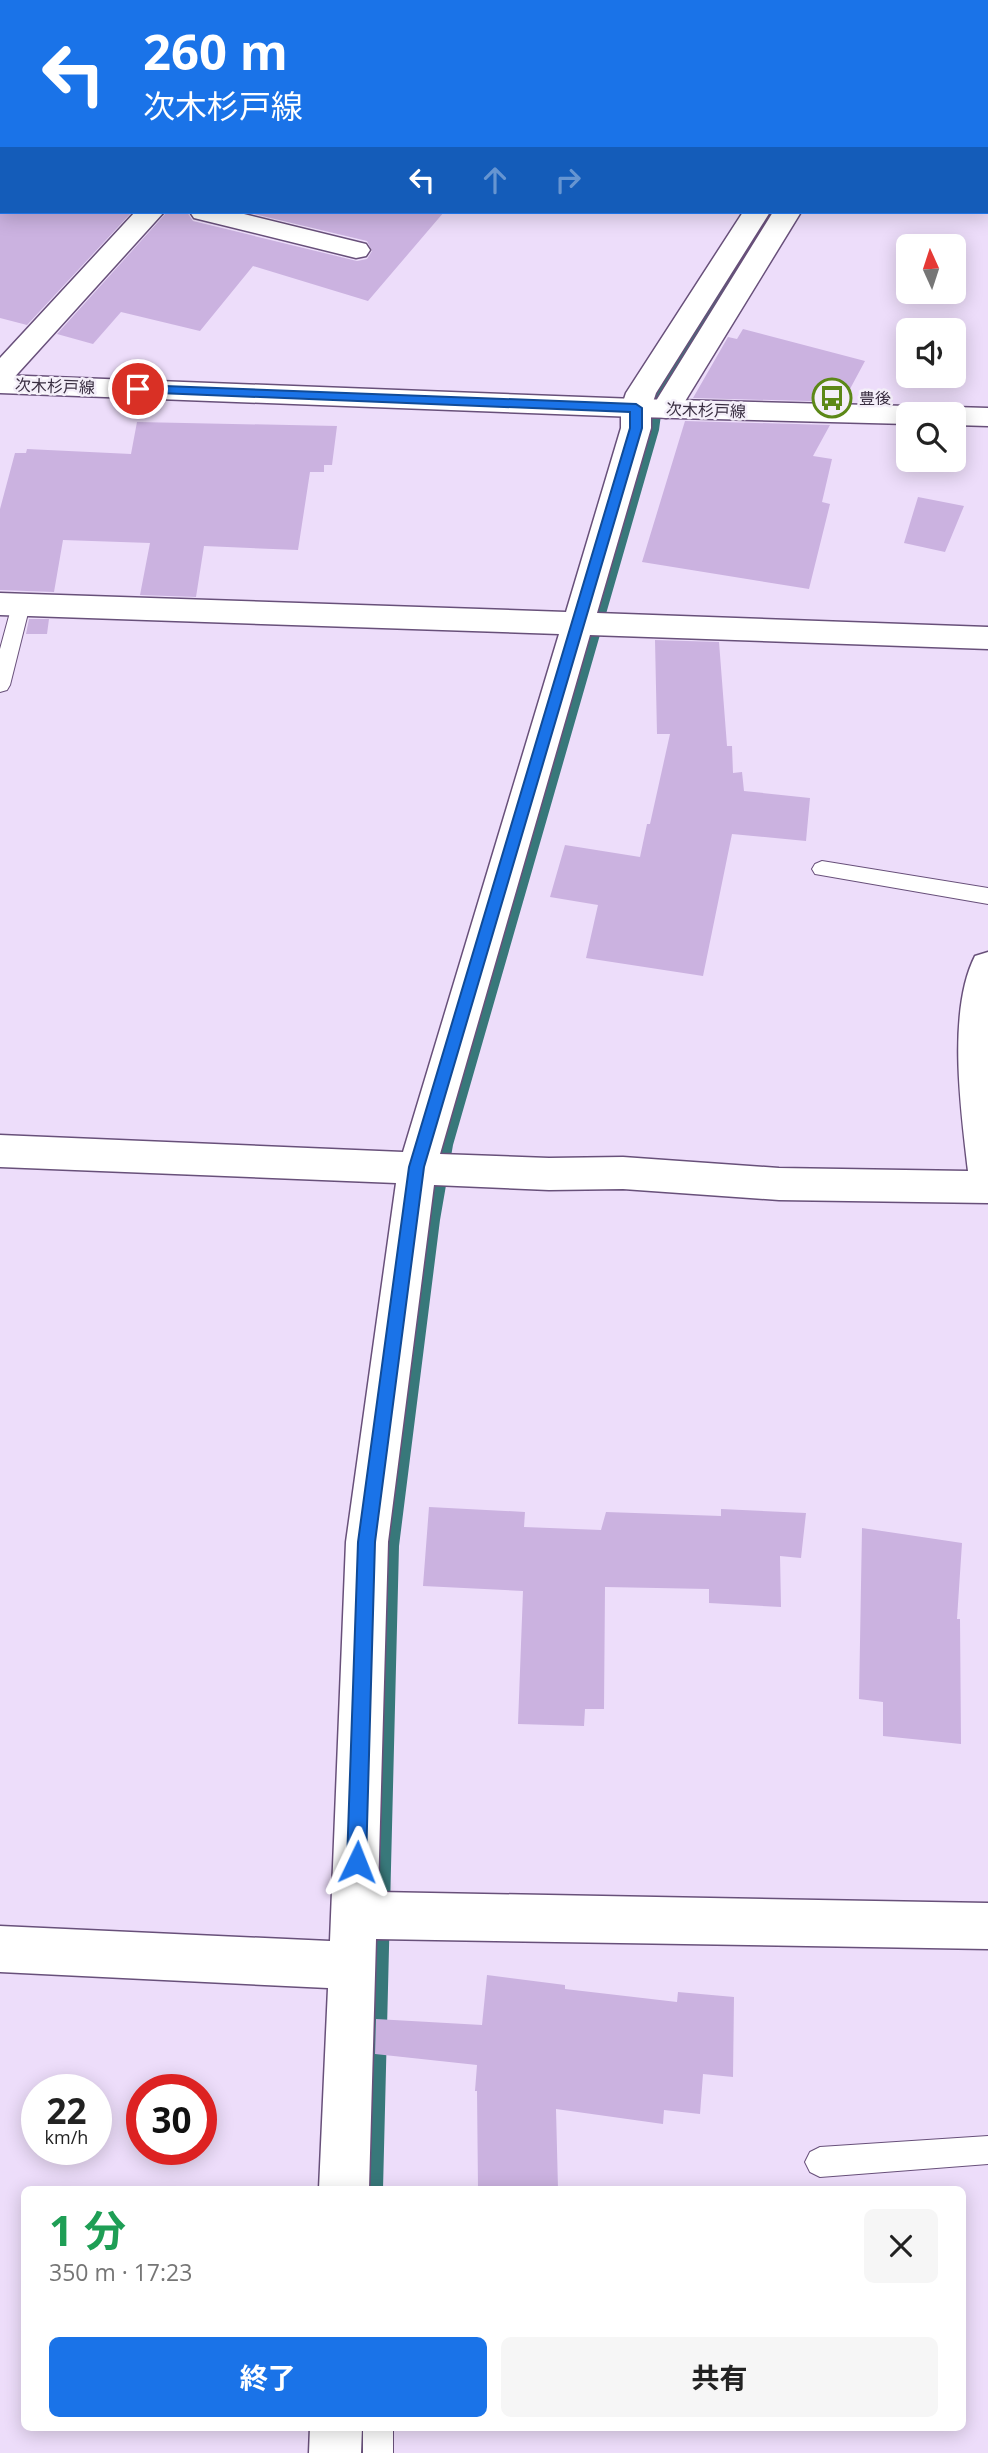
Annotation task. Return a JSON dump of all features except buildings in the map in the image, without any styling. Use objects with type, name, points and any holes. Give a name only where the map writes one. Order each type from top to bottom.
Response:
[{"type":"street","points":[[0,376],[148,214]]},
{"type":"street","points":[[212,214],[356,250]]},
{"type":"street","points":[[651,408],[641,393],[755,214]]},
{"type":"street","points":[[344,2186],[367,1542],[417,1167],[636,428],[786,214]]},
{"type":"street","name":"次木杉戸線","points":[[0,384],[896,415]]},
{"type":"street","points":[[966,416],[988,417]]},
{"type":"street","points":[[10,605],[988,638]]},
{"type":"street","points":[[988,966],[976,1031],[979,1101],[988,1180]]},
{"type":"street","points":[[0,1151],[549,1174],[623,1172],[779,1184],[988,1187]]},
{"type":"street","points":[[355,1916],[988,1926]]},
{"type":"street","points":[[0,1949],[352,1966]]},
{"type":"street","points":[[335,2453],[336,2431]]},
{"type":"lane","points":[[0,685],[10,605]]},
{"type":"lane","points":[[822,869],[988,896]]},
{"type":"lane","points":[[820,2162],[988,2150]]},
{"type":"lane","points":[[378,2431],[378,2453]]},
{"type":"waterway","points":[[373,2186],[390,1546],[432,1220],[445,1145],[653,430],[658,392],[772,214]]},
{"type":"place","name":"豊後","points":[[832,398]]},
{"type":"route","points":[[138,389],[636,408],[636,428],[417,1167],[367,1542],[357,1862]]}]
